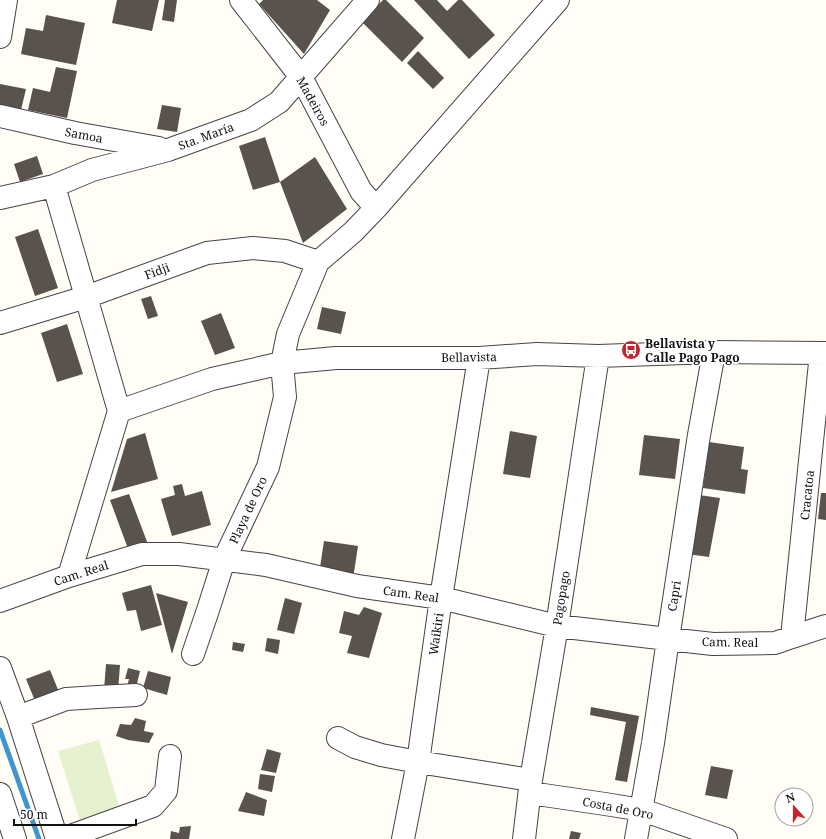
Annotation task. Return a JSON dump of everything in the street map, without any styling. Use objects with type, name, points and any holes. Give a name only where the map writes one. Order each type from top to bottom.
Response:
[{"type":"street","points":[[0,37],[6,0]]},
{"type":"street","name":"Madeiros","points":[[241,0],[301,77],[361,191],[376,208]]},
{"type":"street","name":"Sta. María","points":[[0,198],[54,186],[92,170],[168,150],[251,120],[279,102],[368,0]]},
{"type":"street","points":[[318,262],[353,232],[376,208],[558,0]]},
{"type":"street","name":"Samoa","points":[[0,116],[75,133],[168,150]]},
{"type":"street","points":[[54,186],[118,411],[69,576]]},
{"type":"street","name":"Fidji","points":[[0,323],[86,297],[207,253],[253,248],[285,251],[318,262]]},
{"type":"street","name":"Playa de Oro","points":[[193,654],[224,560],[268,467],[285,397],[282,363],[288,334],[318,262]]},
{"type":"street","name":"Bellavista","points":[[118,411],[212,379],[282,363],[336,358],[479,358],[537,354],[598,356],[714,352],[824,353]]},
{"type":"street","name":"Capri","points":[[636,839],[653,743],[699,435],[714,352]]},
{"type":"street","name":"Cracatoa","points":[[792,636],[824,353]]},
{"type":"street","name":"Pagopago","points":[[524,839],[530,786],[557,626],[598,356]]},
{"type":"street","name":"Waikiri","points":[[403,839],[418,762],[441,598],[479,358]]},
{"type":"street","name":"Cam. Real","points":[[0,601],[69,576],[142,554],[179,554],[266,565],[357,586],[441,598],[557,626],[712,644],[775,643],[792,636],[826,626]]},
{"type":"street","points":[[0,668],[18,717],[57,839]]},
{"type":"street","points":[[18,717],[66,699],[136,695]]},
{"type":"street","name":"Costa de Oro","points":[[338,738],[355,747],[381,755],[530,786],[605,804],[642,810],[726,839]]},
{"type":"street","points":[[62,839],[153,806],[166,791],[170,756]]},
{"type":"street","points":[[0,794],[15,839]]},
{"type":"green space","points":[[99,740],[121,812],[81,824],[58,751]]},
{"type":"building","points":[[117,0],[159,0],[152,31],[112,23]]},
{"type":"building","points":[[165,0],[177,0],[174,22],[162,20]]},
{"type":"building","points":[[263,0],[317,0],[330,10],[304,54],[259,4]]},
{"type":"building","points":[[383,0],[386,0],[424,38],[402,62],[361,21]]},
{"type":"building","points":[[414,0],[437,0],[447,11],[458,0],[462,0],[495,35],[469,59]]},
{"type":"building","points":[[46,15],[85,23],[76,65],[21,54],[26,28],[43,31]]},
{"type":"building","points":[[418,51],[444,78],[433,89],[407,63]]},
{"type":"building","points":[[56,67],[77,71],[67,118],[28,110],[33,88],[50,92]]},
{"type":"building","points":[[0,84],[26,89],[21,110],[0,106]]},
{"type":"building","points":[[162,105],[181,108],[177,132],[157,129]]},
{"type":"building","points":[[265,137],[280,182],[253,190],[239,146]]},
{"type":"building","points":[[37,156],[43,174],[20,182],[14,164]]},
{"type":"building","points":[[315,157],[347,209],[303,243],[280,182]]},
{"type":"building","points":[[38,229],[58,288],[35,296],[15,237]]},
{"type":"building","points":[[151,296],[158,316],[148,319],[141,299]]},
{"type":"building","points":[[322,307],[346,312],[341,334],[317,329]]},
{"type":"building","points":[[221,313],[235,348],[215,355],[201,321]]},
{"type":"building","points":[[67,324],[83,374],[57,382],[41,333]]},
{"type":"building","points":[[510,431],[537,436],[530,478],[503,474]]},
{"type":"building","points":[[145,433],[158,479],[111,492],[127,439]]},
{"type":"building","points":[[644,435],[680,439],[675,479],[639,475]]},
{"type":"building","points":[[709,442],[744,447],[741,469],[748,470],[745,494],[703,488]]},
{"type":"building","points":[[182,484],[185,496],[202,491],[211,525],[172,536],[161,499],[175,495],[173,486]]},
{"type":"building","points":[[821,493],[826,493],[826,520],[818,519]]},
{"type":"building","points":[[129,494],[149,547],[130,554],[110,500]]},
{"type":"building","points":[[699,495],[720,498],[709,557],[687,554]]},
{"type":"building","points":[[324,541],[358,546],[353,579],[319,574]]},
{"type":"building","points":[[151,585],[162,625],[141,631],[136,610],[127,611],[122,593]]},
{"type":"building","points":[[156,593],[188,602],[172,654]]},
{"type":"building","points":[[285,598],[302,603],[294,634],[277,630]]},
{"type":"building","points":[[364,607],[382,613],[369,658],[347,653],[352,636],[339,633],[344,611],[359,615]]},
{"type":"building","points":[[267,638],[280,640],[278,654],[265,651]]},
{"type":"building","points":[[233,642],[245,644],[243,652],[232,650]]},
{"type":"building","points":[[106,664],[120,665],[118,691],[104,690]]},
{"type":"building","points":[[128,668],[140,671],[135,692],[126,690],[129,679],[125,679]]},
{"type":"building","points":[[50,670],[59,692],[35,701],[26,679]]},
{"type":"building","points":[[148,671],[171,677],[167,695],[143,688]]},
{"type":"building","points":[[591,707],[639,716],[627,782],[615,780],[626,722],[590,715]]},
{"type":"building","points":[[135,718],[146,721],[144,731],[154,733],[149,743],[128,740],[116,736],[120,724],[131,725]]},
{"type":"building","points":[[267,749],[281,753],[276,773],[261,770]]},
{"type":"building","points":[[711,766],[733,770],[727,799],[705,795]]},
{"type":"building","points":[[260,774],[275,776],[272,792],[258,789]]},
{"type":"building","points":[[246,792],[267,800],[264,816],[238,811]]},
{"type":"building","points":[[191,826],[189,839],[170,839],[171,831],[179,833],[180,827]]},
{"type":"building","points":[[571,831],[581,833],[579,839],[569,839]]},
{"type":"waterway","points":[[0,730],[39,839]]},
{"type":"place","name":"Bellavista y Calle Pago Pago","points":[[631,350]]}]
